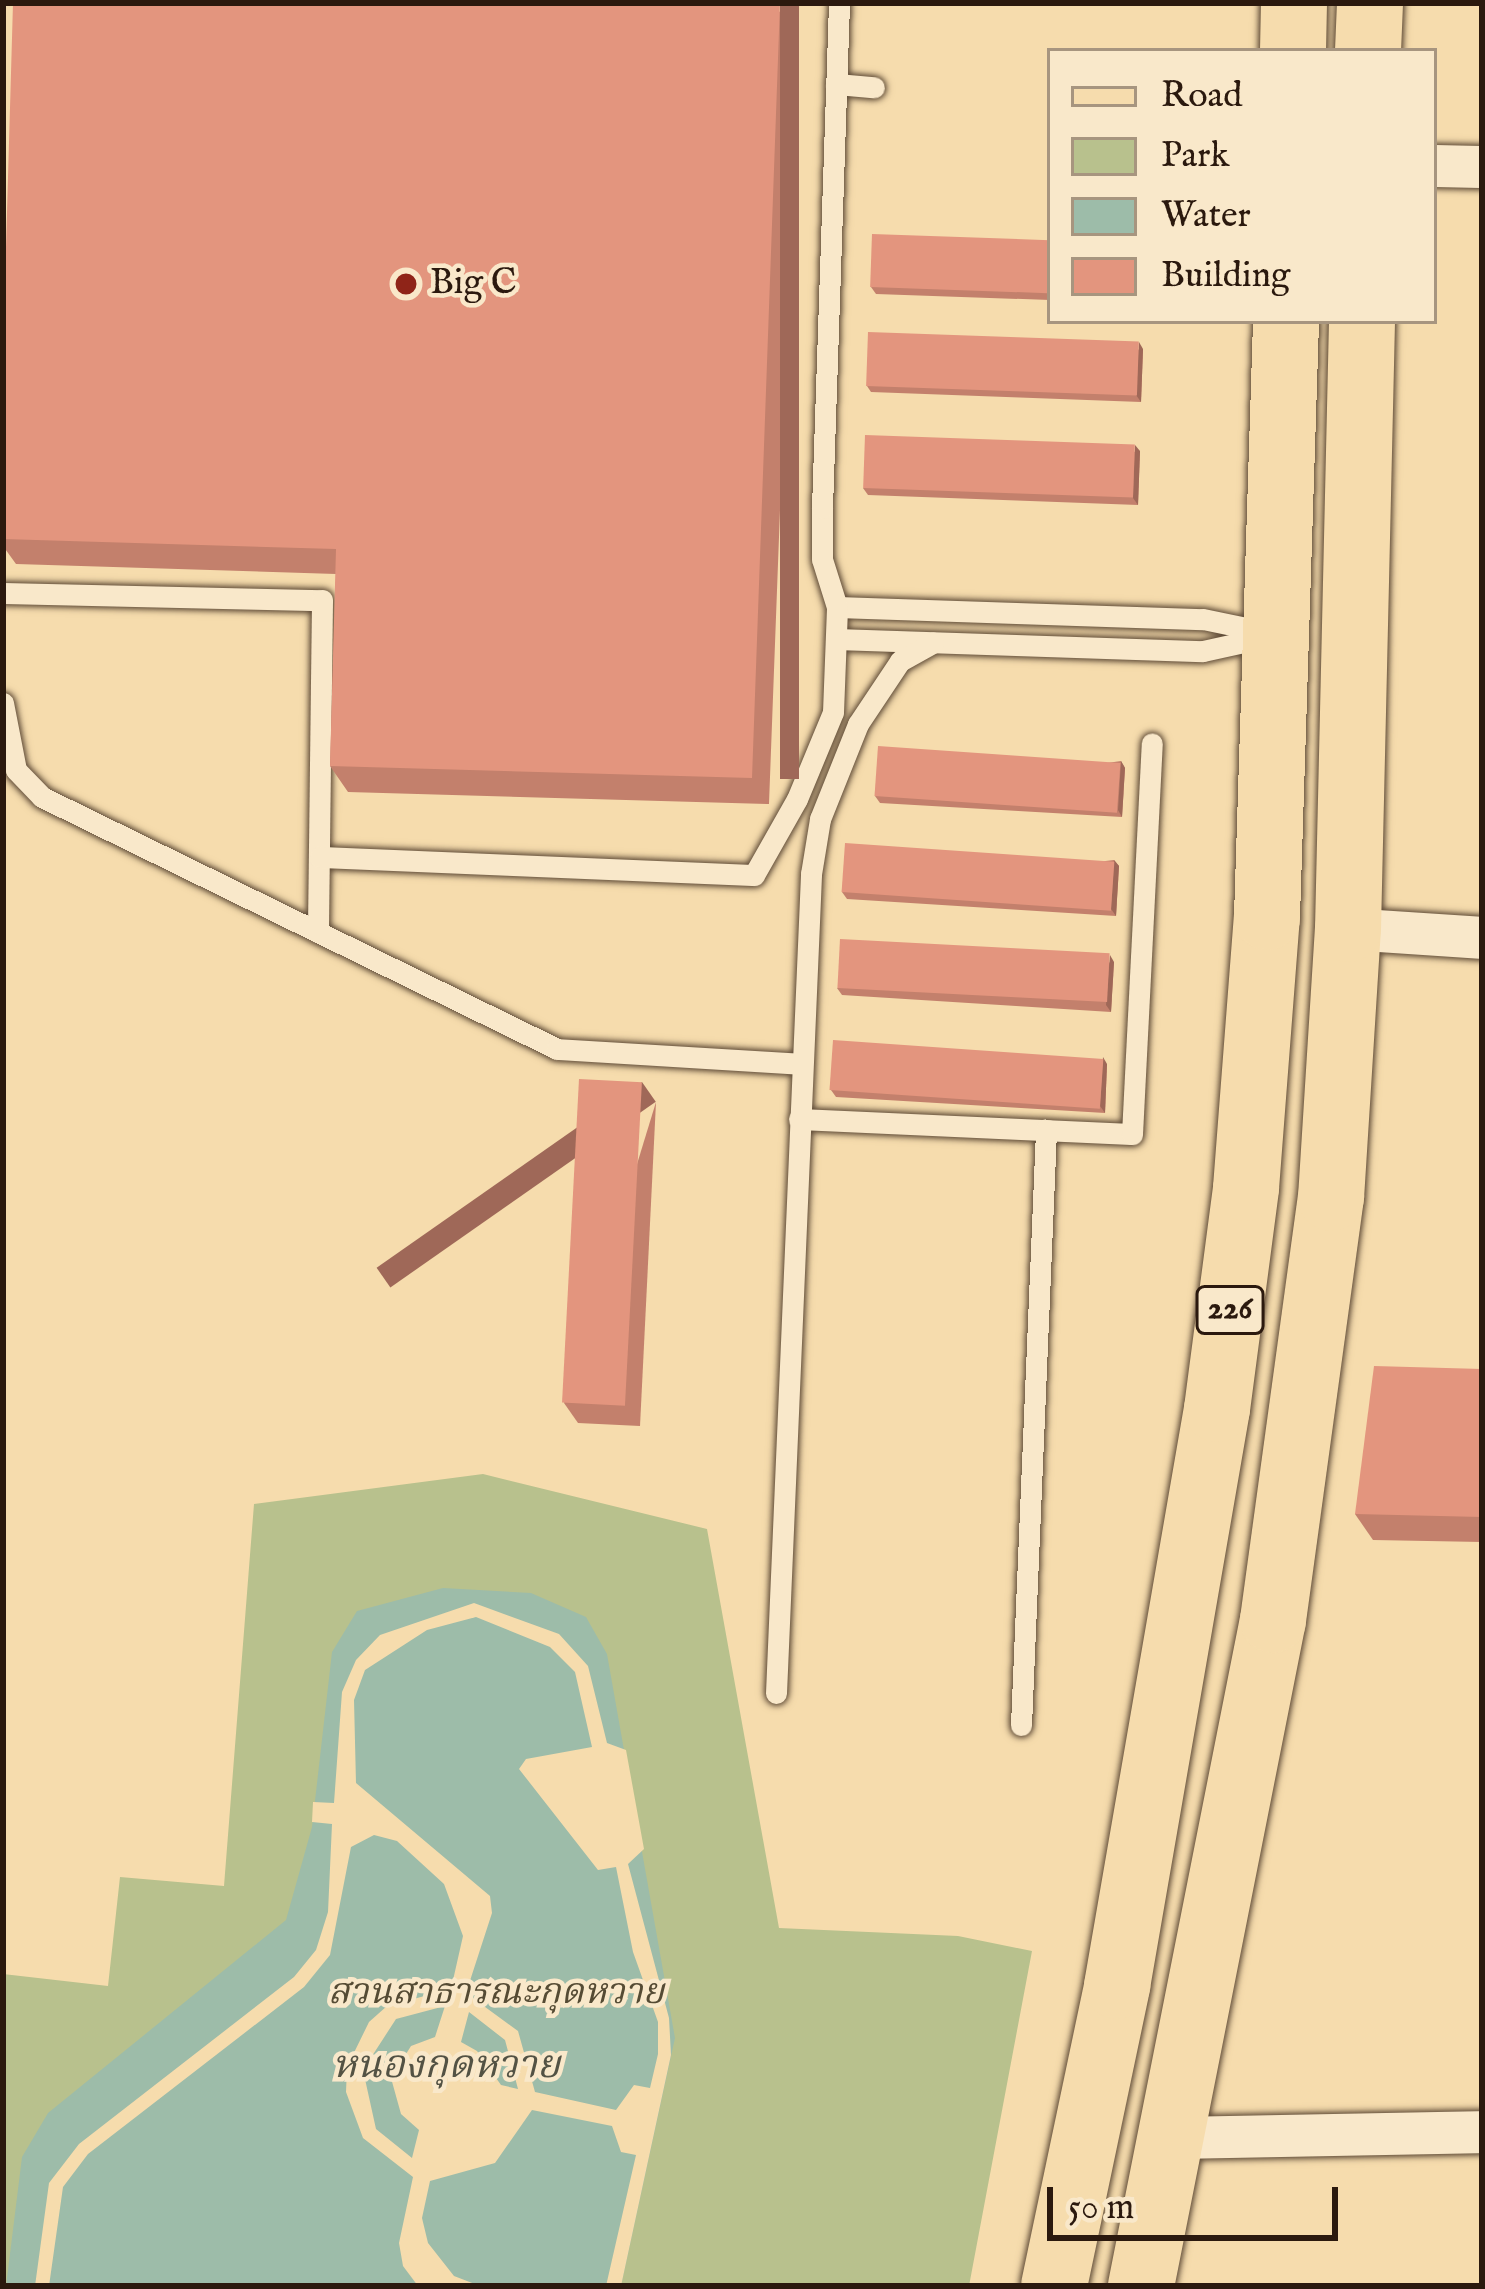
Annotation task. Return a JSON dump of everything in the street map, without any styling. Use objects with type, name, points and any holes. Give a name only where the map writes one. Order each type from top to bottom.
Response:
[{"type":"main road","points":[[1293,48],[1294,3]]},
{"type":"main road","points":[[1368,48],[1370,3]]},
{"type":"main road","name":"226","points":[[1054,2286],[1118,1986],[1217,1409],[1268,917],[1286,324]]},
{"type":"main road","name":"226","points":[[1141,2286],[1273,1620],[1331,1198],[1348,929],[1362,324]]},
{"type":"main road","points":[[1217,1409],[1302,1420]]},
{"type":"street","points":[[1437,166],[1482,167]]},
{"type":"street","points":[[1348,929],[1482,938]]},
{"type":"street","points":[[1172,2138],[1482,2132]]},
{"type":"lane","points":[[320,857],[754,874],[797,799],[833,712],[837,607],[822,559],[838,3]]},
{"type":"lane","points":[[836,85],[874,87]]},
{"type":"lane","points":[[3,593],[322,600],[318,932]]},
{"type":"lane","points":[[837,607],[1203,619],[1279,634]]},
{"type":"lane","points":[[836,640],[1203,651],[1279,634]]},
{"type":"lane","points":[[776,1694],[799,1119],[820,819],[859,724],[901,661],[933,643]]},
{"type":"lane","points":[[3,703],[16,770],[42,797],[557,1049],[802,1064]]},
{"type":"lane","points":[[833,712],[859,724]]},
{"type":"lane","points":[[799,1119],[1132,1134],[1152,744]]},
{"type":"lane","points":[[1021,1725],[1046,1130]]},
{"type":"green space","name":"สวนสาธารณะกุดหวาย","points":[[483,1474],[707,1529],[779,1928],[958,1936],[1032,1951],[969,2286],[3,2286],[3,1974],[108,1986],[120,1877],[224,1886],[254,1504]]},
{"type":"water","name":"หนองกุดหวาย","points":[[443,1588],[531,1593],[586,1617],[607,1654],[675,2038],[621,2286],[6,2286],[22,2157],[48,2113],[286,1920],[312,1827],[332,1652],[357,1611]]},
{"type":"pier","points":[[474,1603],[559,1634],[588,1666],[607,1743],[626,1750],[644,1849],[628,1864],[669,2018],[671,2055],[621,2286],[606,2286],[636,2155],[621,2152],[612,2126],[532,2110],[495,2163],[430,2181],[422,2218],[428,2243],[454,2276],[480,2286],[418,2286],[403,2266],[399,2243],[413,2177],[363,2138],[346,2092],[347,2067],[369,2022],[387,2006],[451,1989],[463,1936],[444,1884],[397,1841],[374,1835],[351,1847],[330,1955],[304,1987],[88,2154],[63,2187],[49,2286],[35,2286],[49,2183],[79,2144],[294,1977],[316,1950],[328,1912],[332,1824],[312,1822],[313,1802],[334,1803],[342,1692],[356,1660],[380,1635]],"holes":[[[476,1617],[550,1647],[575,1672],[592,1747],[526,1759],[519,1769],[598,1870],[616,1867],[633,1952],[658,2022],[658,2054],[650,2088],[634,2085],[616,2110],[535,2092],[518,2031],[466,1993],[492,1913],[490,1896],[356,1783],[354,1700],[365,1670],[427,1630]],[[445,2006],[435,2037],[411,2046],[391,2078],[401,2114],[419,2130],[412,2158],[376,2129],[363,2070],[396,2019]],[[469,2012],[505,2040],[518,2089],[501,2085],[477,2051],[461,2042]]]},
{"type":"building","name":"Big C","points":[[13,3],[780,3],[752,778],[330,766],[336,549],[3,539]]},
{"type":"building","points":[[872,234],[1047,240],[1047,293],[870,287]]},
{"type":"building","points":[[868,332],[1139,341],[1137,395],[866,386]]},
{"type":"building","points":[[865,435],[1135,444],[1133,497],[863,488]]},
{"type":"building","points":[[878,746],[1120,763],[1117,813],[875,796]]},
{"type":"building","points":[[845,843],[1114,862],[1111,911],[842,892]]},
{"type":"building","points":[[840,939],[1110,953],[1107,1002],[837,988]]},
{"type":"building","points":[[833,1040],[1103,1059],[1100,1109],[830,1090]]},
{"type":"building","points":[[579,1079],[642,1082],[625,1406],[562,1403]]},
{"type":"building","points":[[1374,1366],[1482,1369],[1482,1517],[1355,1514]]},
{"type":"place","name":"Big C","points":[[406,284]]}]
